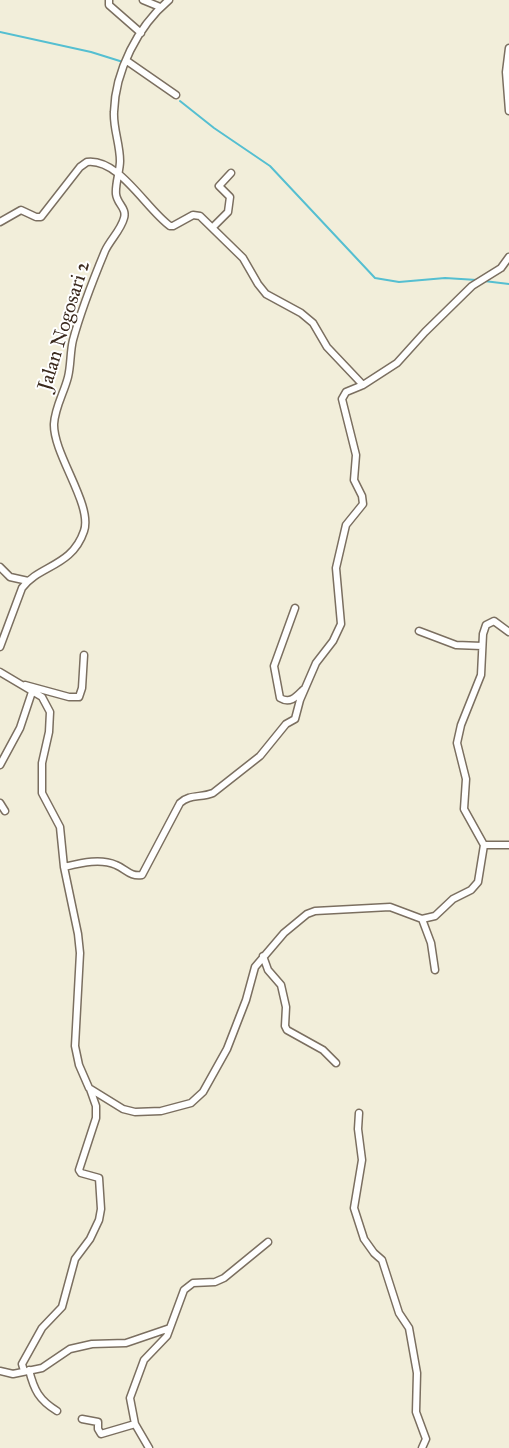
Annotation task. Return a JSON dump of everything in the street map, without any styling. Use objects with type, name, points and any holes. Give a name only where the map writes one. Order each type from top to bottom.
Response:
[{"type":"street","points":[[109,0],[109,5],[140,33]]},
{"type":"street","points":[[143,0],[160,7]]},
{"type":"street","name":"Jalan Nogosari 2","points":[[0,647],[19,594],[28,582],[66,558],[81,539],[86,526],[75,485],[56,442],[54,424],[57,405],[68,378],[71,349],[80,319],[106,250],[124,218],[124,211],[116,194],[120,150],[114,111],[116,91],[140,33],[148,20],[169,0]]},
{"type":"street","points":[[509,48],[506,72],[509,111]]},
{"type":"street","points":[[127,61],[176,95]]},
{"type":"street","points":[[0,222],[21,210],[38,218],[45,215],[58,194],[87,162],[100,164],[119,174],[157,216],[170,226],[195,215],[213,227],[243,258],[261,288],[274,300],[308,318],[327,347],[363,385]]},
{"type":"street","points":[[213,227],[228,212],[230,197],[219,186],[231,173]]},
{"type":"street","points":[[64,867],[95,861],[116,865],[131,875],[142,875],[180,803],[189,796],[206,796],[213,793],[260,756],[286,724],[295,719],[300,700],[309,684],[316,664],[333,641],[341,624],[336,568],[346,525],[363,504],[362,496],[354,480],[356,455],[342,398],[346,392],[363,385],[398,363],[425,332],[472,286],[501,268],[509,257]]},
{"type":"street","points":[[0,567],[10,576],[28,582]]},
{"type":"street","points":[[295,608],[274,666],[280,698],[288,701],[293,699],[309,684]]},
{"type":"street","points":[[89,1088],[123,1109],[135,1112],[161,1111],[191,1103],[203,1092],[227,1049],[246,1000],[255,967],[284,934],[307,914],[315,911],[390,907],[422,920],[436,916],[453,899],[472,890],[478,882],[484,845],[464,808],[466,779],[457,743],[461,725],[481,675],[483,634],[488,623],[499,623],[509,632]]},
{"type":"street","points":[[419,631],[456,645],[482,646]]},
{"type":"street","points":[[16,682],[75,698],[79,697],[82,688],[84,654]]},
{"type":"street","points":[[0,672],[45,700],[50,712],[49,732],[42,770],[42,793],[60,827],[64,867],[80,953],[75,1046],[79,1065],[96,1106],[96,1118],[79,1170],[81,1174],[99,1178],[100,1214],[90,1238],[75,1259],[62,1307],[42,1328],[22,1364],[27,1370],[37,1396],[42,1402],[57,1411]]},
{"type":"street","points":[[0,765],[17,735],[32,692]]},
{"type":"street","points":[[0,803],[4,811]]},
{"type":"street","points":[[484,845],[509,844]]},
{"type":"street","points":[[422,920],[431,942],[435,970]]},
{"type":"street","points":[[263,956],[268,970],[281,985],[286,1007],[285,1026],[287,1030],[323,1050],[336,1063]]},
{"type":"street","points":[[359,1113],[358,1129],[362,1160],[354,1208],[364,1239],[374,1253],[382,1260],[402,1319],[409,1328],[417,1373],[416,1412],[426,1439],[422,1448]]},
{"type":"street","points":[[149,1448],[135,1424],[129,1402],[144,1360],[163,1341],[188,1286],[193,1283],[220,1280],[268,1242]]},
{"type":"street","points":[[0,1372],[13,1374],[47,1366],[60,1354],[70,1349],[92,1344],[126,1343],[170,1328]]},
{"type":"street","points":[[82,1419],[98,1422],[98,1429],[101,1434],[135,1424]]},
{"type":"waterway","points":[[0,32],[91,52],[123,62]]},
{"type":"waterway","points":[[180,101],[214,128],[270,166],[375,278],[399,282],[445,278],[477,280]]},
{"type":"waterway","points":[[484,281],[509,284]]}]
